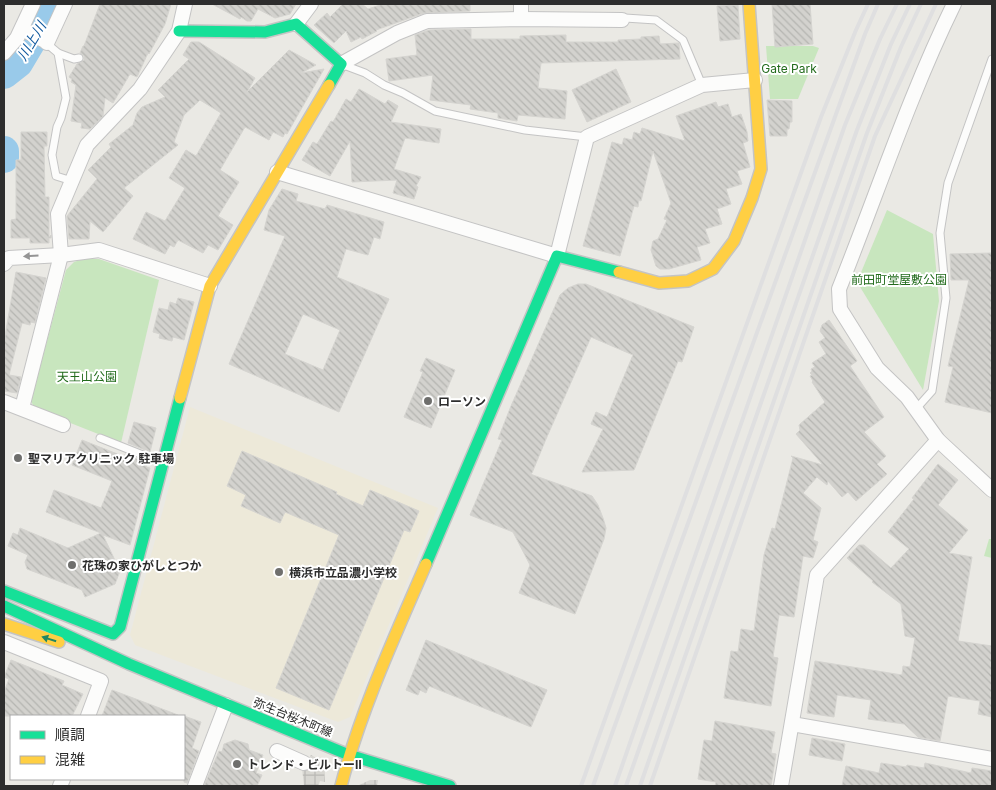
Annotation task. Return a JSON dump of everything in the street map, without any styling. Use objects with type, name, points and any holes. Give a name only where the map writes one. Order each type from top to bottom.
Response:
[{"type":"street","points":[[4,53],[25,31],[33,4]]},
{"type":"street","points":[[25,31],[46,42],[65,4]]},
{"type":"street","points":[[22,408],[60,255],[58,214],[87,145],[140,89],[179,31],[185,4]]},
{"type":"street","points":[[179,31],[264,32],[296,24],[311,4]]},
{"type":"street","points":[[521,4],[521,19]]},
{"type":"street","points":[[277,172],[557,256],[659,283],[688,281],[713,269],[734,240],[752,198],[761,169],[749,4]]},
{"type":"street","points":[[954,4],[930,52],[839,289],[840,309],[877,368],[907,397],[938,440],[992,490]]},
{"type":"street","points":[[4,591],[113,634],[120,628],[210,286],[341,64],[396,32],[427,21],[521,19],[622,20]]},
{"type":"street","points":[[296,24],[341,64]]},
{"type":"street","points":[[341,786],[349,755],[380,673],[557,256],[587,137],[702,84],[755,80]]},
{"type":"street","points":[[4,264],[9,258],[60,255],[99,250],[210,286]]},
{"type":"street","points":[[4,402],[63,425]]},
{"type":"street","points":[[781,786],[817,576],[938,440]]},
{"type":"street","name":"弥生台桜木町線","points":[[4,606],[129,664],[349,755],[450,786]]},
{"type":"street","name":"弥生台桜木町線","points":[[8,626],[129,664]]},
{"type":"street","points":[[4,642],[102,681],[88,715]]},
{"type":"street","points":[[195,786],[226,705]]},
{"type":"street","points":[[792,724],[992,758]]},
{"type":"street","points":[[277,751],[304,763]]},
{"type":"lane","points":[[622,20],[625,18],[656,20],[683,40],[702,84]]},
{"type":"lane","points":[[46,42],[58,53],[74,59],[79,58]]},
{"type":"lane","points":[[58,53],[66,98],[61,118],[56,127],[52,155],[56,176],[72,181]]},
{"type":"lane","points":[[916,409],[932,391],[946,298],[940,233],[948,183],[992,59]]},
{"type":"lane","points":[[341,64],[365,73],[435,111],[525,130],[587,137]]},
{"type":"lane","points":[[100,438],[164,464]]},
{"type":"shaded area","name":"横浜市立品濃小学校","points":[[190,407],[438,508],[350,717],[338,722],[135,645],[130,635]]},
{"type":"shaded area","points":[[311,755],[320,760],[324,766],[325,782],[320,781],[318,786],[304,786],[302,768]]},
{"type":"shaded area","points":[[370,780],[378,780],[377,786],[357,786]]},
{"type":"green space","name":"Gate Park","points":[[766,46],[813,46],[819,48],[798,99],[770,99]]},
{"type":"green space","name":"前田町堂屋敷公園","points":[[887,210],[933,234],[939,301],[923,390],[857,282]]},
{"type":"green space","name":"天王山公園","points":[[84,259],[99,259],[159,280],[121,443],[35,409],[31,401],[66,270],[74,262]]},
{"type":"green space","points":[[989,539],[992,539],[992,558],[984,556]]},
{"type":"building","points":[[100,4],[171,4],[165,24],[137,77],[130,74],[113,103],[105,98],[103,116],[90,129],[81,128],[82,123],[71,121],[76,85],[71,82],[72,79],[69,77],[77,64],[84,60],[84,56],[80,53]]},
{"type":"building","points":[[212,4],[296,4],[290,14],[275,18],[258,9],[251,21],[247,21]]},
{"type":"building","points":[[343,4],[362,4],[368,9],[383,4],[470,4],[470,11],[424,13],[376,30],[362,39],[361,37],[351,42],[346,31],[334,43],[314,25],[327,13],[330,17]]},
{"type":"building","points":[[772,4],[810,4],[813,44],[775,47]]},
{"type":"building","points":[[738,5],[740,39],[720,41],[717,6]]},
{"type":"building","points":[[471,29],[471,39],[520,39],[520,36],[566,35],[566,42],[618,42],[618,40],[659,36],[660,44],[679,43],[680,59],[541,63],[538,88],[567,91],[565,119],[518,115],[517,121],[498,118],[498,113],[470,109],[471,105],[430,100],[433,75],[389,81],[386,59],[417,55],[415,35],[429,30]]},
{"type":"building","points":[[191,42],[199,42],[255,78],[247,92],[289,50],[316,65],[301,73],[324,69],[287,134],[285,133],[283,137],[273,132],[269,140],[245,127],[220,170],[239,182],[218,216],[233,225],[218,250],[208,245],[203,253],[178,240],[174,247],[170,245],[165,254],[133,239],[146,212],[165,221],[185,188],[169,178],[186,150],[196,156],[221,113],[200,100],[184,115],[174,142],[178,145],[124,188],[133,196],[103,232],[90,221],[89,239],[69,239],[67,216],[97,179],[88,170],[111,147],[109,144],[133,125],[137,113],[142,107],[165,97],[158,90],[189,59],[183,55]]},
{"type":"building","points":[[616,69],[631,102],[587,122],[572,90]]},
{"type":"building","points":[[359,89],[385,104],[388,100],[398,106],[391,122],[441,129],[439,143],[405,138],[394,169],[421,177],[416,186],[418,187],[414,199],[393,193],[397,180],[352,182],[350,141],[330,176],[302,160],[313,142],[317,144],[331,121],[333,122],[346,99],[351,102]]},
{"type":"building","points":[[767,100],[792,101],[792,122],[790,122],[789,129],[787,129],[787,136],[770,136]]},
{"type":"building","points":[[716,102],[718,107],[728,104],[732,117],[741,114],[747,132],[748,141],[743,143],[750,167],[737,171],[742,184],[726,189],[731,204],[717,209],[722,224],[705,229],[710,243],[697,247],[701,260],[669,269],[660,269],[656,266],[651,250],[653,241],[658,239],[667,220],[664,219],[671,203],[653,151],[641,201],[639,200],[638,207],[634,206],[620,256],[583,246],[612,142],[622,145],[624,138],[632,140],[634,132],[640,134],[642,128],[685,141],[676,116]]},
{"type":"building","points":[[21,132],[47,132],[47,146],[44,146],[45,197],[49,197],[49,237],[51,235],[49,243],[30,243],[30,238],[11,238],[11,220],[16,219],[16,160],[21,160]]},
{"type":"building","points":[[282,189],[298,194],[296,201],[325,209],[327,205],[384,222],[380,239],[374,237],[368,255],[346,249],[337,277],[389,299],[339,412],[229,364],[285,236],[264,230],[269,210]],"holes":[[[303,314],[340,330],[323,370],[285,354]]]},
{"type":"building","points":[[992,253],[992,413],[945,402],[953,367],[948,366],[969,280],[951,280],[950,254]]},
{"type":"building","points":[[16,272],[46,278],[35,323],[31,322],[30,325],[22,323],[9,375],[21,377],[17,393],[4,391],[4,342]]},
{"type":"building","points":[[578,284],[586,284],[694,327],[682,362],[678,361],[634,470],[582,472],[603,429],[591,424],[596,412],[607,417],[633,355],[591,337],[530,474],[592,496],[603,518],[606,528],[604,539],[575,614],[519,593],[530,565],[513,532],[470,515],[502,440],[498,439],[511,406],[560,295],[568,288]]},
{"type":"building","points":[[178,298],[194,302],[184,340],[173,337],[172,341],[159,338],[160,334],[153,332],[159,308],[168,310],[170,302],[176,304]]},
{"type":"building","points":[[829,320],[857,361],[850,366],[884,417],[864,432],[886,456],[877,464],[887,474],[856,501],[848,492],[842,497],[828,481],[827,485],[817,477],[803,493],[821,508],[813,540],[818,542],[813,558],[803,556],[794,617],[779,615],[773,657],[778,658],[771,706],[724,698],[731,651],[738,652],[741,629],[754,631],[764,555],[772,528],[775,529],[793,458],[791,456],[823,465],[796,434],[800,430],[799,425],[825,402],[812,382],[810,376],[812,375],[810,373],[811,369],[815,367],[812,363],[826,354],[819,342],[825,338],[820,331],[822,325]]},
{"type":"building","points":[[426,358],[455,370],[431,428],[404,417],[423,372],[420,371]]},
{"type":"building","points":[[134,422],[156,428],[150,452],[128,443]]},
{"type":"building","points":[[82,440],[125,457],[125,454],[148,463],[146,467],[150,468],[130,545],[103,535],[120,571],[115,584],[85,597],[82,590],[27,569],[25,562],[28,555],[8,546],[13,533],[18,535],[20,528],[68,548],[101,533],[46,512],[54,490],[101,508],[112,481],[72,465]]},
{"type":"building","points":[[242,451],[337,492],[336,494],[363,506],[370,490],[419,511],[410,532],[404,530],[329,710],[276,688],[339,535],[285,512],[280,523],[241,506],[246,495],[227,486]]},
{"type":"building","points":[[938,464],[958,480],[938,505],[968,530],[949,553],[972,557],[958,641],[992,646],[992,717],[978,714],[980,701],[948,696],[940,741],[918,737],[904,724],[868,719],[871,700],[837,695],[834,717],[807,713],[815,661],[902,675],[903,666],[910,667],[915,638],[905,636],[901,604],[872,582],[847,558],[859,545],[864,545],[891,568],[909,549],[888,532]]},
{"type":"building","points":[[426,640],[547,690],[531,727],[429,686],[426,693],[420,690],[418,695],[406,690]]},
{"type":"building","points":[[11,660],[64,681],[62,685],[83,694],[72,715],[4,716],[4,692],[9,679],[4,677]]},
{"type":"building","points":[[112,690],[178,715],[102,715]]},
{"type":"building","points":[[185,716],[201,722],[192,748],[199,751],[187,783],[184,782]]},
{"type":"building","points":[[715,721],[775,732],[771,753],[776,754],[771,786],[715,786],[716,782],[698,779],[704,740],[712,741]]},
{"type":"building","points":[[812,738],[845,744],[842,761],[809,755]]},
{"type":"building","name":"トレンド・ビルトーⅡ","points":[[235,740],[248,744],[249,750],[263,755],[256,773],[262,775],[257,786],[204,786],[219,751],[222,752],[224,744]]},
{"type":"building","points":[[881,763],[924,768],[925,763],[971,773],[972,768],[992,771],[992,786],[842,786],[846,766],[879,773]]},
{"type":"waterway","name":"川上川","points":[[4,74],[18,63],[53,4]]},
{"type":"waterway","name":"川上川","points":[[4,151],[4,158]]},
{"type":"railway","points":[[581,786],[821,117],[868,4]]},
{"type":"railway","points":[[593,786],[865,34],[878,4]]},
{"type":"railway","points":[[615,786],[845,125],[880,39],[897,4]]},
{"type":"railway","points":[[626,786],[857,130],[891,44],[910,4]]},
{"type":"railway","points":[[640,786],[867,133],[901,47],[921,4]]},
{"type":"railway","points":[[650,786],[875,136],[936,4]]},
{"type":"traffic: fast","points":[[179,31],[265,32],[296,24],[341,64],[329,85]]},
{"type":"traffic: fast","points":[[426,564],[557,256],[619,272]]},
{"type":"traffic: fast","points":[[4,591],[113,634],[120,627],[180,398]]},
{"type":"traffic: fast","points":[[4,606],[129,664],[349,755],[450,786]]},
{"type":"traffic: slow","points":[[619,272],[659,283],[688,281],[713,269],[734,241],[752,198],[761,169],[749,4]]},
{"type":"traffic: slow","points":[[180,398],[210,286],[329,85]]},
{"type":"traffic: slow","points":[[341,786],[358,729],[426,564]]},
{"type":"traffic: slow","points":[[4,624],[59,642]]},
{"type":"place","name":"ローソン","points":[[428,401]]},
{"type":"place","name":"聖マリアクリニック 駐車場","points":[[18,458]]},
{"type":"place","name":"花珠の家ひがしとつか","points":[[72,565]]},
{"type":"place","name":"横浜市立品濃小学校","points":[[279,572]]},
{"type":"place","name":"トレンド・ビルトーⅡ","points":[[237,764]]}]
